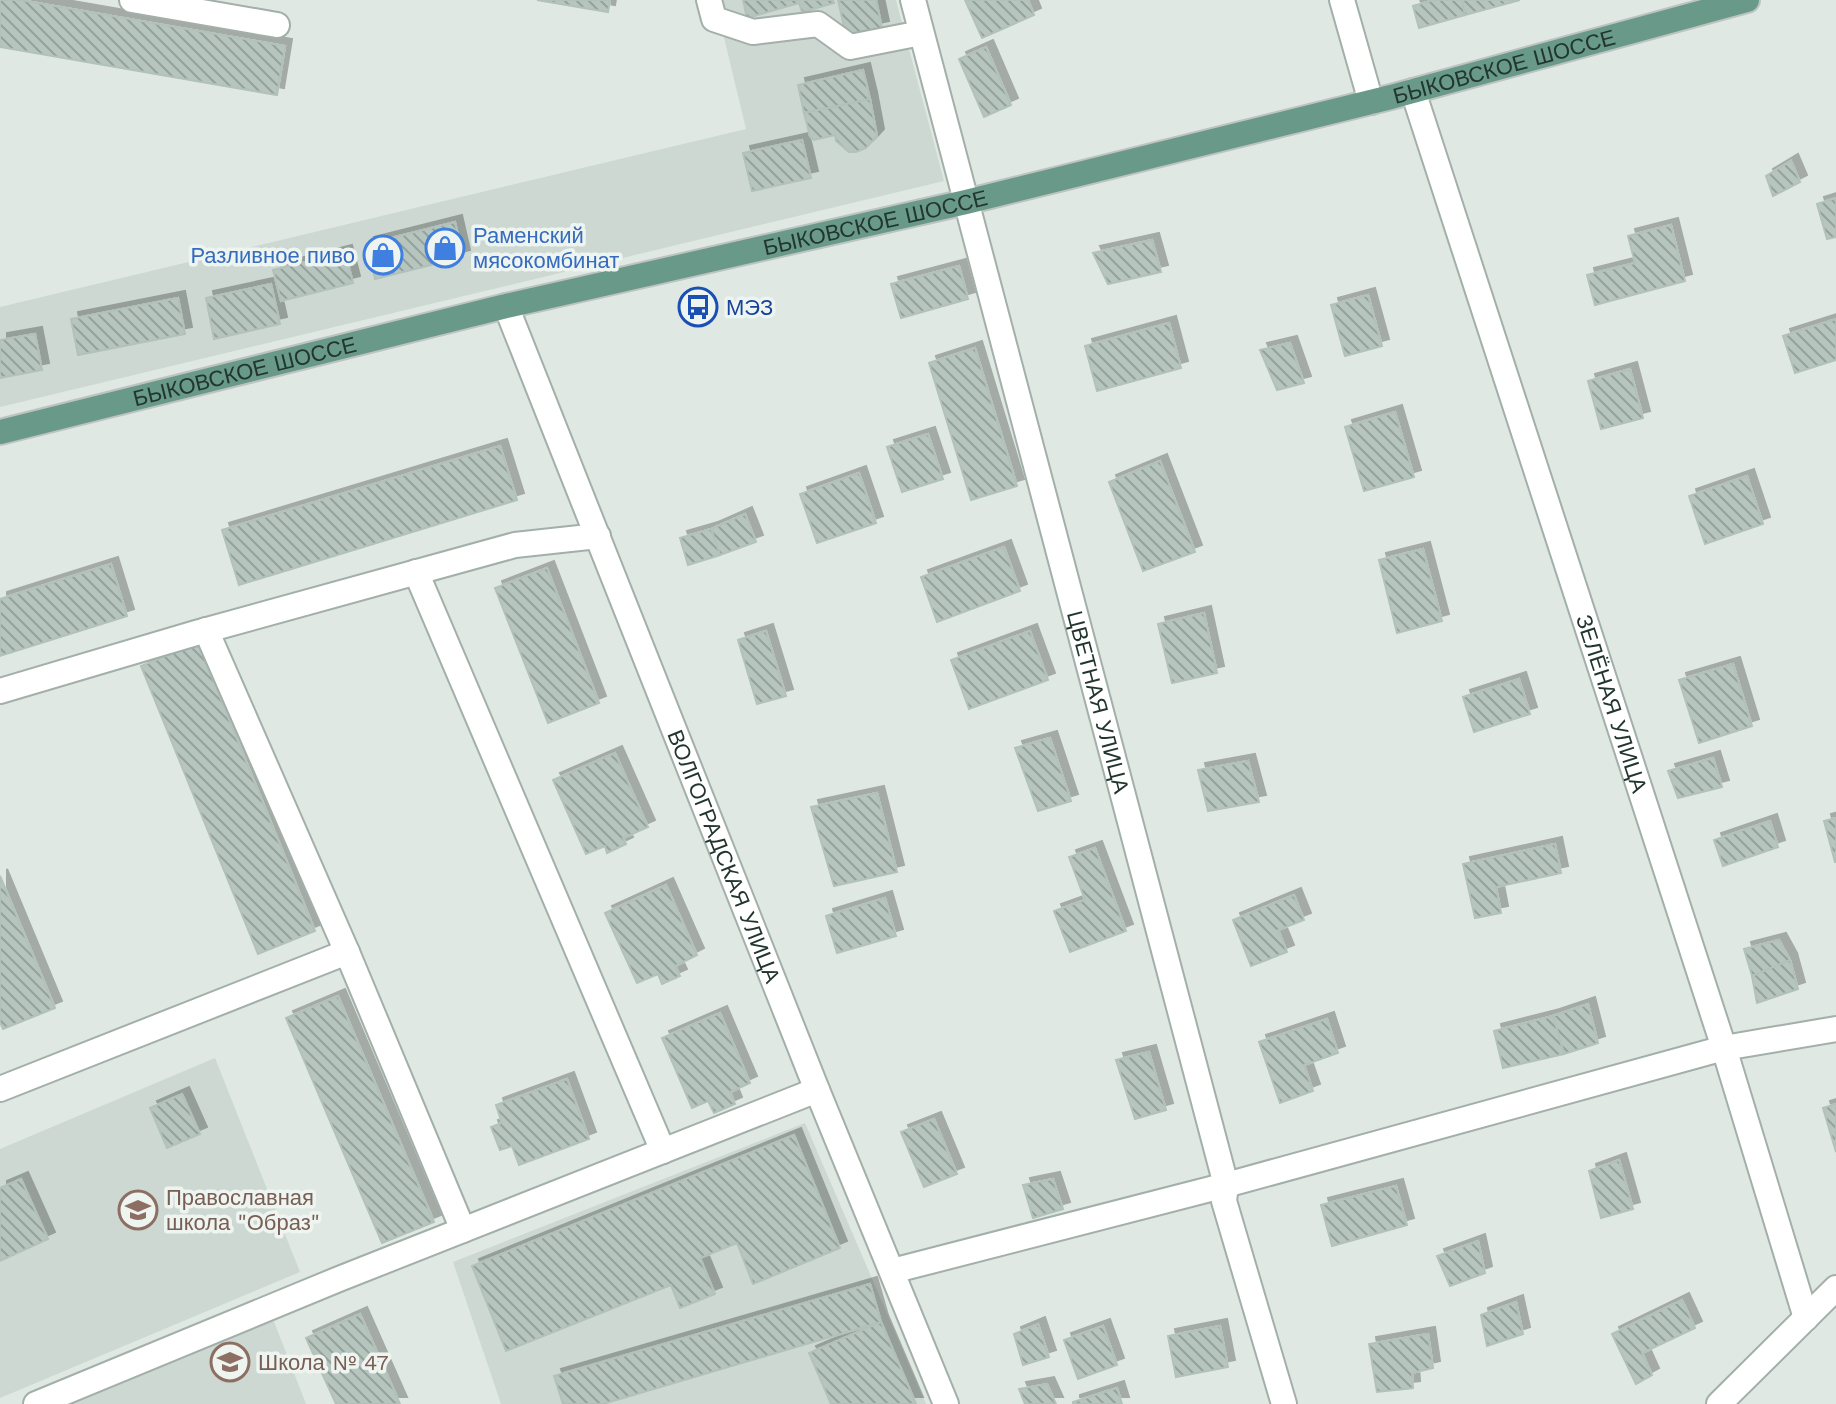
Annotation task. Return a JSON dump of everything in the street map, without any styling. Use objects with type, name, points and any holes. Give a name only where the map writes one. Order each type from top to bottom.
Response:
[{"type":"main road","name":"БЫКОВСКОЕ ШОССЕ","points":[[0,432],[506,306],[966,202],[1371,102],[1747,0]]},
{"type":"street","points":[[132,0],[277,25]]},
{"type":"street","points":[[709,0],[714,19],[753,32],[818,24],[850,47],[921,33]]},
{"type":"street","name":"ЦВЕТНАЯ УЛИЦА","points":[[913,0],[1226,1185],[1224,1201],[1284,1404]]},
{"type":"street","points":[[1346,1],[1371,102]]},
{"type":"street","name":"ЗЕЛЁНАЯ УЛИЦА","points":[[1413,91],[1724,1048],[1806,1318]]},
{"type":"street","name":"ВОЛГОГРАДСКАЯ УЛИЦА","points":[[506,306],[817,1090],[946,1404]]},
{"type":"street","points":[[0,691],[206,630],[515,545],[598,536]]},
{"type":"street","points":[[416,572],[663,1151]]},
{"type":"street","points":[[206,630],[347,952],[463,1230]]},
{"type":"street","points":[[0,1089],[347,952]]},
{"type":"street","points":[[892,1271],[1226,1185],[1724,1048],[1836,1029]]},
{"type":"street","points":[[36,1404],[817,1090]]},
{"type":"street","points":[[1719,1404],[1836,1288]]},
{"type":"shaded area","points":[[715,0],[896,0],[944,181],[0,407],[0,307],[746,129]]},
{"type":"shaded area","name":"Православная школа \"Образ\"","points":[[215,1058],[300,1272],[0,1398],[0,1149]]},
{"type":"shaded area","points":[[805,1123],[926,1404],[501,1404],[453,1262]]},
{"type":"shaded area","name":"Школа № 47","points":[[273,1319],[306,1404],[67,1404]]},
{"type":"building","points":[[0,0],[20,0],[285,46],[277,95],[0,47]]},
{"type":"building","points":[[537,0],[610,0],[608,12]]},
{"type":"building","points":[[743,0],[833,0],[834,3],[802,12],[799,3],[747,18]]},
{"type":"building","points":[[838,0],[876,0],[882,28],[846,36]]},
{"type":"building","points":[[965,0],[1028,0],[1034,15],[982,38]]},
{"type":"building","points":[[1434,0],[1462,0],[1465,15],[1419,28],[1413,6]]},
{"type":"building","points":[[1462,0],[1520,0],[1465,15]]},
{"type":"building","points":[[986,47],[1011,105],[984,117],[959,59]]},
{"type":"building","points":[[863,70],[870,99],[804,113],[798,85]]},
{"type":"building","points":[[870,99],[877,136],[866,148],[849,152],[836,141],[835,135],[814,140],[810,136],[804,113]]},
{"type":"building","points":[[802,140],[811,178],[752,191],[743,153]]},
{"type":"building","points":[[1791,161],[1800,182],[1773,196],[1766,176]]},
{"type":"building","points":[[1836,198],[1836,237],[1827,239],[1817,204]]},
{"type":"building","points":[[455,222],[463,257],[375,279],[367,244]]},
{"type":"building","points":[[1671,225],[1685,281],[1595,305],[1587,275],[1635,263],[1628,236]]},
{"type":"building","points":[[1152,240],[1161,272],[1108,284],[1093,253]]},
{"type":"building","points":[[345,252],[353,283],[281,301],[273,270]]},
{"type":"building","points":[[959,266],[968,299],[901,318],[891,284]]},
{"type":"building","points":[[271,284],[280,324],[214,339],[206,298]]},
{"type":"building","points":[[1368,295],[1382,346],[1345,356],[1331,305]]},
{"type":"building","points":[[178,298],[185,334],[78,355],[71,319]]},
{"type":"building","points":[[1836,319],[1836,360],[1795,373],[1783,336]]},
{"type":"building","points":[[1169,323],[1181,368],[1097,391],[1085,346]]},
{"type":"building","points":[[35,334],[42,370],[0,378],[0,340]]},
{"type":"building","points":[[1290,343],[1304,383],[1277,390],[1260,350]]},
{"type":"building","points":[[975,348],[1017,486],[971,500],[929,363]]},
{"type":"building","points":[[1630,369],[1643,418],[1601,429],[1588,381]]},
{"type":"building","points":[[1395,412],[1414,477],[1364,491],[1345,427]]},
{"type":"building","points":[[928,434],[943,479],[902,492],[887,447]]},
{"type":"building","points":[[500,446],[517,500],[239,585],[222,530]]},
{"type":"building","points":[[1160,461],[1195,552],[1143,571],[1109,482]]},
{"type":"building","points":[[859,473],[876,523],[817,543],[800,494]]},
{"type":"building","points":[[1747,476],[1763,524],[1705,544],[1689,496]]},
{"type":"building","points":[[745,514],[756,542],[720,555],[711,529]]},
{"type":"building","points":[[711,529],[720,555],[688,565],[680,538]]},
{"type":"building","points":[[1004,547],[1020,591],[937,622],[921,577]]},
{"type":"building","points":[[1423,549],[1442,621],[1397,633],[1379,560]]},
{"type":"building","points":[[111,564],[127,616],[0,656],[0,599]]},
{"type":"building","points":[[547,568],[599,703],[548,723],[495,588]]},
{"type":"building","points":[[1204,613],[1217,673],[1172,683],[1158,624]]},
{"type":"building","points":[[766,631],[786,696],[757,704],[738,640]]},
{"type":"building","points":[[1030,631],[1048,680],[969,709],[951,660]]},
{"type":"building","points":[[198,643],[315,931],[258,954],[141,666]]},
{"type":"building","points":[[1733,664],[1752,726],[1699,743],[1679,680]]},
{"type":"building","points":[[1519,679],[1530,714],[1474,732],[1463,697]]},
{"type":"building","points":[[1050,738],[1071,801],[1038,811],[1015,748]]},
{"type":"building","points":[[615,753],[648,827],[623,838],[626,844],[607,853],[605,846],[586,854],[553,780]]},
{"type":"building","points":[[1713,758],[1722,787],[1678,798],[1668,771]]},
{"type":"building","points":[[1248,761],[1259,802],[1208,811],[1198,770]]},
{"type":"building","points":[[877,793],[897,872],[834,886],[811,807]]},
{"type":"building","points":[[1836,818],[1836,862],[1835,862],[1824,821]]},
{"type":"building","points":[[1770,821],[1778,847],[1723,866],[1714,840]]},
{"type":"building","points":[[1555,844],[1561,873],[1496,887],[1501,913],[1475,918],[1463,864]]},
{"type":"building","points":[[1095,848],[1126,931],[1070,952],[1054,911],[1085,900],[1069,857]]},
{"type":"building","points":[[0,876],[55,1008],[3,1029],[0,1022]]},
{"type":"building","points":[[666,885],[697,955],[675,966],[680,976],[662,984],[658,974],[637,983],[605,913]]},
{"type":"building","points":[[1294,895],[1304,920],[1278,930],[1287,952],[1251,966],[1233,920]]},
{"type":"building","points":[[885,898],[896,936],[837,953],[826,916]]},
{"type":"building","points":[[1779,940],[1790,960],[1752,976],[1744,949]]},
{"type":"building","points":[[1790,960],[1798,989],[1757,1003],[1752,976]]},
{"type":"building","points":[[338,996],[434,1222],[382,1243],[286,1018]]},
{"type":"building","points":[[1588,1004],[1598,1043],[1564,1054],[1553,1016]]},
{"type":"building","points":[[720,1013],[750,1083],[730,1092],[735,1104],[714,1113],[708,1101],[692,1108],[662,1038]]},
{"type":"building","points":[[1553,1016],[1564,1054],[1503,1068],[1494,1031]]},
{"type":"building","points":[[1327,1019],[1338,1053],[1304,1065],[1313,1091],[1280,1103],[1259,1042]]},
{"type":"building","points":[[1149,1052],[1166,1110],[1135,1119],[1116,1060]]},
{"type":"building","points":[[567,1079],[589,1139],[519,1165],[512,1146],[500,1150],[491,1127],[502,1123],[496,1105]]},
{"type":"building","points":[[182,1094],[200,1134],[167,1148],[150,1108]]},
{"type":"building","points":[[1836,1104],[1836,1152],[1823,1108]]},
{"type":"building","points":[[934,1119],[957,1174],[924,1187],[901,1132]]},
{"type":"building","points":[[794,1135],[840,1248],[753,1284],[737,1243],[700,1258],[715,1294],[680,1308],[671,1285],[506,1351],[472,1266]]},
{"type":"building","points":[[1619,1160],[1633,1209],[1601,1218],[1589,1171]]},
{"type":"building","points":[[21,1179],[48,1239],[0,1261],[0,1188]]},
{"type":"building","points":[[1053,1179],[1063,1209],[1033,1218],[1023,1185]]},
{"type":"building","points":[[1396,1186],[1407,1225],[1332,1246],[1321,1205]]},
{"type":"building","points":[[1478,1241],[1485,1273],[1450,1286],[1437,1256]]},
{"type":"building","points":[[870,1284],[881,1322],[603,1404],[563,1404],[554,1376]]},
{"type":"building","points":[[1682,1300],[1695,1328],[1642,1353],[1652,1375],[1636,1384],[1612,1334]]},
{"type":"building","points":[[1516,1302],[1523,1334],[1487,1346],[1481,1315]]},
{"type":"building","points":[[360,1314],[400,1404],[336,1404],[306,1338]]},
{"type":"building","points":[[881,1322],[916,1404],[831,1404],[809,1353]]},
{"type":"building","points":[[1038,1324],[1049,1357],[1023,1365],[1014,1334]]},
{"type":"building","points":[[1103,1326],[1117,1365],[1078,1379],[1064,1340]]},
{"type":"building","points":[[1220,1326],[1228,1367],[1176,1377],[1168,1336]]},
{"type":"building","points":[[1428,1334],[1433,1368],[1412,1373],[1413,1388],[1377,1392],[1369,1344]]},
{"type":"building","points":[[1047,1384],[1056,1404],[1025,1404],[1019,1389]]},
{"type":"building","points":[[1117,1388],[1122,1404],[1073,1404],[1073,1402]]},
{"type":"place","name":"Раменский мясокомбинат","points":[[445,248]]},
{"type":"place","name":"Разливное пиво","points":[[383,255]]},
{"type":"place","name":"МЭЗ","points":[[698,307]]},
{"type":"place","name":"Православная школа \"Образ\"","points":[[138,1210]]},
{"type":"place","name":"Школа № 47","points":[[230,1362]]}]
